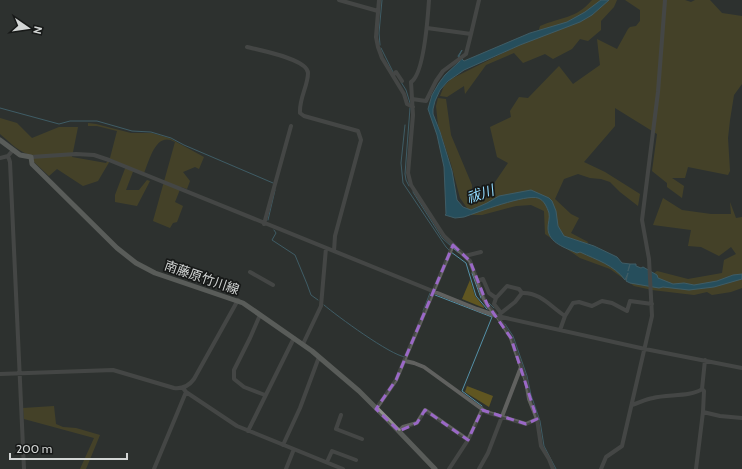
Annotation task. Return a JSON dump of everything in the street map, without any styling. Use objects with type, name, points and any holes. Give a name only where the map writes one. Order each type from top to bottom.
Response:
[{"type":"main road","points":[[0,140],[20,155],[31,157]]},
{"type":"main road","name":"南藤原竹川線","points":[[31,157],[32,164],[117,248],[136,263],[155,273],[238,300],[303,344],[359,391],[435,469]]},
{"type":"street","points":[[339,0],[378,11]]},
{"type":"street","points":[[379,0],[376,37],[378,47],[382,58],[400,82],[407,104],[413,107]]},
{"type":"street","points":[[429,0],[427,28],[420,62],[413,81],[411,82],[413,107],[408,179],[428,213],[444,236],[472,264],[484,299],[498,315]]},
{"type":"street","points":[[412,99],[426,101],[436,81],[443,72],[466,54],[479,0]]},
{"type":"street","points":[[601,469],[606,457],[622,446],[651,321],[652,290],[648,251],[642,227],[642,215],[658,92],[665,0]]},
{"type":"street","points":[[427,28],[471,34]]},
{"type":"street","points":[[247,47],[298,61],[306,67],[308,72],[299,106],[300,113],[304,116],[358,131],[361,140],[335,236],[334,251]]},
{"type":"street","points":[[400,82],[411,82]]},
{"type":"street","points":[[264,224],[291,126]]},
{"type":"street","points":[[0,158],[8,156],[13,150]]},
{"type":"street","points":[[31,157],[76,154],[94,155],[477,309],[560,330],[645,349],[742,368]]},
{"type":"street","points":[[8,156],[10,162],[24,469]]},
{"type":"street","points":[[376,409],[396,380],[405,361],[452,245]]},
{"type":"street","points":[[303,344],[321,306],[326,248]]},
{"type":"street","points":[[465,256],[481,252]]},
{"type":"street","points":[[250,272],[273,285]]},
{"type":"street","points":[[477,282],[483,279],[489,293],[496,298]]},
{"type":"street","points":[[553,469],[541,446],[537,419],[529,399],[521,367],[511,338],[498,315],[494,304],[496,298],[508,286],[519,290],[522,293],[530,292],[538,296],[565,316]]},
{"type":"street","points":[[498,315],[515,302],[522,293]]},
{"type":"street","points":[[154,469],[185,390],[194,379],[238,300]]},
{"type":"street","points":[[560,330],[565,316],[573,303],[579,302],[592,306],[602,301],[612,303],[627,311],[630,301],[652,304]]},
{"type":"street","points":[[260,315],[234,370],[234,379],[244,387],[265,395]]},
{"type":"street","points":[[248,431],[294,338]]},
{"type":"street","points":[[284,445],[319,357]]},
{"type":"street","points":[[696,469],[704,412],[704,391],[702,389],[705,360]]},
{"type":"street","points":[[405,361],[424,367],[482,410],[526,424],[537,419]]},
{"type":"street","points":[[479,469],[488,453],[521,367]]},
{"type":"street","points":[[0,374],[114,370],[185,390],[232,423],[248,431],[343,469]]},
{"type":"street","points":[[632,405],[652,398],[671,394],[697,393],[702,389]]},
{"type":"street","points":[[399,431],[403,427],[417,423],[425,410],[468,440]]},
{"type":"street","points":[[449,469],[468,440],[482,410]]},
{"type":"street","points":[[704,412],[720,416],[742,418]]},
{"type":"street","points":[[341,416],[336,429],[362,439]]},
{"type":"street","points":[[286,469],[294,449]]},
{"type":"street","points":[[327,462],[332,451],[356,460]]},
{"type":"highlighted area","points":[[453,245],[470,261],[487,304],[511,338],[537,419],[526,424],[482,410],[468,440],[425,410],[417,423],[399,431],[376,409],[396,380]]},
{"type":"shaded area","points":[[592,0],[617,0],[614,7],[601,21],[601,30],[588,41],[580,39],[572,49],[553,59],[545,54],[523,63],[514,53],[486,65],[465,94],[464,86],[447,97],[440,96],[444,86],[451,79],[537,36],[540,26],[568,17],[580,11]]},
{"type":"shaded area","points":[[625,0],[685,0],[691,2],[695,0],[710,0],[722,13],[742,16],[742,84],[734,95],[730,120],[728,138],[730,171],[728,175],[688,167],[685,178],[672,178],[684,186],[682,198],[667,187],[667,183],[652,171],[657,134],[615,108],[615,126],[584,162],[605,172],[640,194],[638,206],[610,182],[578,174],[564,179],[555,199],[571,214],[579,218],[571,233],[588,242],[583,253],[623,270],[634,281],[643,281],[657,271],[688,279],[722,273],[724,260],[736,254],[731,247],[719,256],[701,247],[688,246],[691,230],[653,225],[663,198],[682,210],[711,214],[731,214],[730,202],[736,218],[742,217],[742,288],[731,292],[712,295],[707,292],[694,295],[652,290],[634,286],[610,269],[580,258],[545,234],[544,211],[531,205],[516,206],[482,215],[472,215],[460,198],[438,125],[436,106],[438,98],[446,99],[451,135],[472,185],[472,195],[479,198],[493,190],[495,182],[508,163],[497,157],[490,127],[511,117],[510,111],[519,97],[528,98],[559,66],[573,84],[600,65],[597,39],[617,49],[628,29],[636,26],[640,21],[640,10]]},
{"type":"shaded area","points":[[0,118],[17,123],[32,138],[59,127],[78,127],[72,157],[106,163],[110,158],[117,131],[97,126],[88,126],[88,123],[131,133],[152,133],[169,138],[204,157],[199,169],[195,167],[183,172],[190,181],[187,189],[181,187],[175,202],[183,206],[177,222],[173,223],[170,228],[153,221],[175,142],[163,140],[158,143],[151,154],[144,173],[134,169],[126,190],[139,190],[147,180],[150,181],[137,206],[115,202],[115,195],[126,166],[111,159],[98,181],[83,186],[57,169],[49,176],[34,162],[33,155],[19,150],[0,134]]},
{"type":"shaded area","points":[[470,280],[475,296],[484,308],[462,299]]},
{"type":"shaded area","points":[[467,386],[493,396],[489,407],[465,392]]},
{"type":"shaded area","points":[[54,406],[56,424],[63,427],[76,428],[100,435],[86,469],[80,469],[94,438],[24,419],[23,408]]},
{"type":"water","points":[[601,0],[609,0],[592,15],[580,22],[520,45],[464,70],[448,81],[440,90],[435,101],[433,114],[452,171],[457,200],[463,207],[471,210],[499,196],[531,190],[549,198],[552,201],[556,211],[558,226],[564,236],[594,246],[617,257],[622,263],[636,264],[636,266],[641,268],[643,267],[657,275],[658,278],[673,284],[684,283],[694,285],[717,281],[733,275],[742,274],[742,279],[714,287],[689,290],[663,287],[659,288],[630,283],[626,281],[628,273],[625,280],[616,270],[605,263],[580,252],[577,253],[554,241],[551,238],[548,228],[548,211],[544,202],[538,198],[532,197],[513,201],[464,217],[455,218],[445,215],[444,167],[437,135],[428,109],[432,95],[439,83],[460,61],[458,56],[462,50],[459,56],[464,61],[530,33],[567,22],[585,12]]},
{"type":"waterway","points":[[380,45],[379,33],[382,0]]},
{"type":"waterway","points":[[381,48],[393,72]]},
{"type":"waterway","points":[[401,82],[406,90],[410,103]]},
{"type":"waterway","points":[[0,108],[59,124],[70,121],[97,121],[132,131],[151,132],[171,138],[273,183]]},
{"type":"waterway","points":[[409,186],[405,174],[410,108]]},
{"type":"waterway","points":[[405,125],[401,163],[403,183],[449,250]]},
{"type":"waterway","points":[[268,220],[275,190]]},
{"type":"waterway","points":[[413,192],[442,238],[451,246]]},
{"type":"waterway","points":[[274,230],[276,233],[272,240],[295,255],[311,295],[318,300]]},
{"type":"waterway","points":[[453,248],[459,253]]},
{"type":"waterway","points":[[451,252],[466,263],[476,296],[487,309]]},
{"type":"waterway","points":[[472,273],[481,298]]},
{"type":"waterway","points":[[423,311],[430,293]]},
{"type":"waterway","points":[[435,295],[492,317],[462,391],[482,406]]},
{"type":"waterway","points":[[489,303],[494,308]]},
{"type":"waterway","points":[[324,305],[376,343],[398,355],[405,357]]},
{"type":"waterway","points":[[505,324],[513,336],[527,376],[531,395],[540,421],[544,446],[556,469]]},
{"type":"water label","name":"祓川","points":[[480,194]]}]
